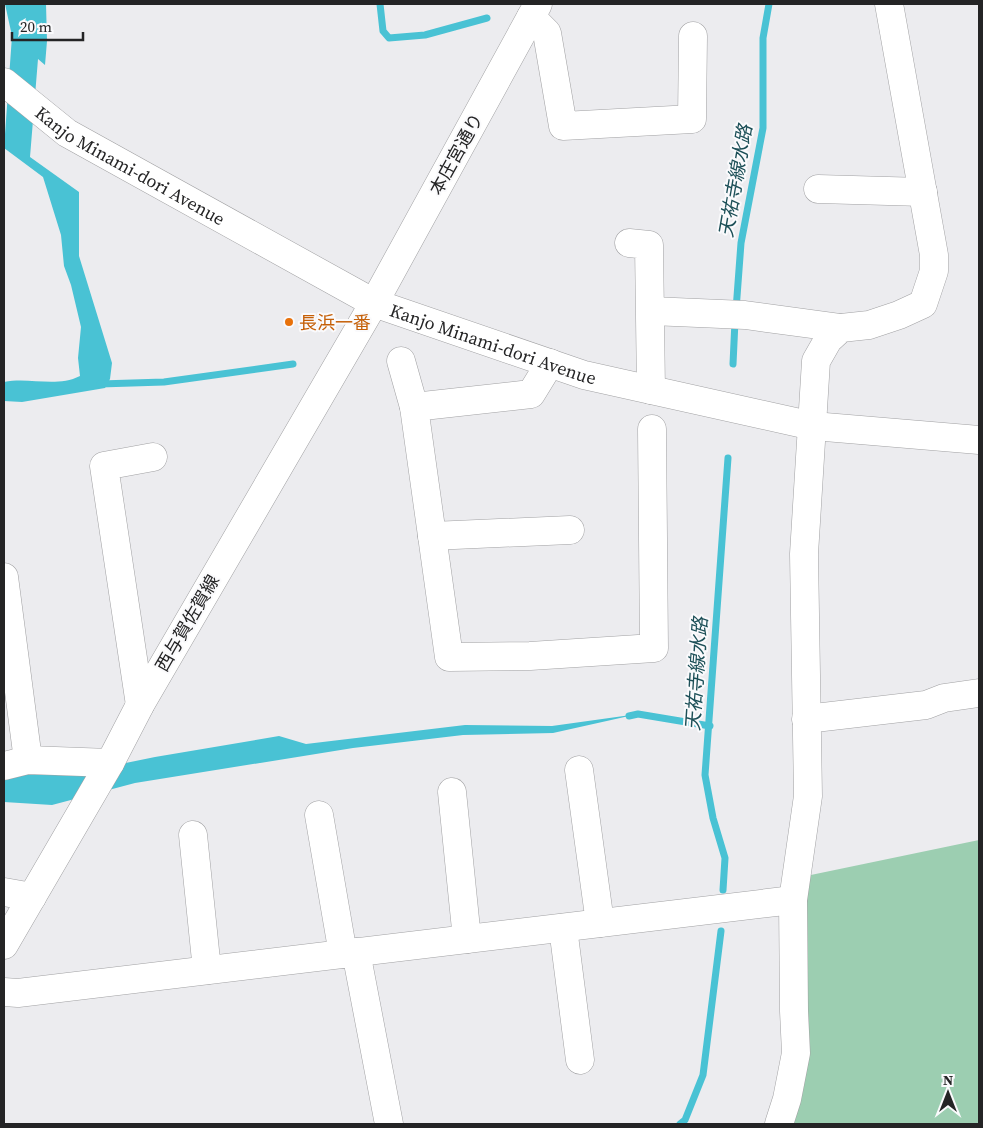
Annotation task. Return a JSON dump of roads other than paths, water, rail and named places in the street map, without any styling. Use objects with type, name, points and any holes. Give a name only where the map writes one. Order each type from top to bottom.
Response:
[{"type":"main road","points":[[651,311],[737,314],[841,328],[869,325],[922,304],[934,271],[934,255],[889,4]]},
{"type":"main road","points":[[535,11],[547,32],[564,126],[692,119],[693,36]]},
{"type":"main road","name":"本庄宮通り","points":[[374,303],[535,11]]},
{"type":"main road","name":"Kanjo Minami-dori Avenue","points":[[4,82],[67,132],[374,303],[584,375],[813,426],[979,440]]},
{"type":"main road","points":[[818,189],[922,192]]},
{"type":"main road","points":[[630,243],[649,245],[652,390]]},
{"type":"main road","name":"西与賀佐賀線","points":[[4,945],[110,763],[140,705],[374,303]]},
{"type":"main road","points":[[779,1124],[787,1099],[796,1053],[793,900],[808,796],[804,554],[813,426],[812,391],[816,361],[828,340],[841,328]]},
{"type":"main road","points":[[401,362],[414,407],[449,657],[530,656],[654,648],[652,429]]},
{"type":"main road","points":[[414,407],[531,394],[550,364]]},
{"type":"main road","points":[[140,705],[104,466],[153,457]]},
{"type":"main road","points":[[432,536],[570,530]]},
{"type":"main road","points":[[4,577],[16,763],[110,763]]},
{"type":"main road","points":[[806,718],[926,705],[944,698],[979,693]]},
{"type":"main road","points":[[580,770],[600,923]]},
{"type":"main road","points":[[452,792],[467,939]]},
{"type":"main road","points":[[319,815],[389,1124]]},
{"type":"main road","points":[[193,835],[207,970]]},
{"type":"main road","points":[[4,892],[32,898]]},
{"type":"main road","points":[[4,992],[18,993],[793,900]]},
{"type":"main road","points":[[564,928],[580,1060]]},
{"type":"water","points":[[5,4],[46,4],[47,41],[45,65],[38,59],[30,157],[79,192],[79,256],[112,363],[110,379],[105,388],[22,402],[4,401],[4,382],[52,382],[80,376],[78,358],[81,327],[71,285],[64,266],[61,235],[43,177],[4,148],[12,36]]},
{"type":"water","points":[[638,714],[553,733],[463,735],[353,748],[135,783],[52,805],[4,802],[4,778],[24,774],[67,775],[155,757],[279,736],[306,744],[465,725],[552,726]]},
{"type":"waterway","points":[[380,4],[383,31],[389,38],[425,35],[487,18]]},
{"type":"waterway","name":"天祐寺線水路","points":[[736,310],[741,243],[763,128],[763,38],[769,4]]},
{"type":"waterway","name":"天祐寺線水路","points":[[733,364],[735,321]]},
{"type":"waterway","points":[[100,384],[164,382],[293,364]]},
{"type":"waterway","name":"天祐寺線水路","points":[[723,890],[725,858],[713,818],[705,775],[728,458]]},
{"type":"waterway","points":[[629,716],[638,714],[710,726]]},
{"type":"waterway","name":"天祐寺線水路","points":[[680,1124],[685,1120],[703,1075],[721,931]]},
{"type":"place","name":"長浜一番","points":[[289,322]]}]
